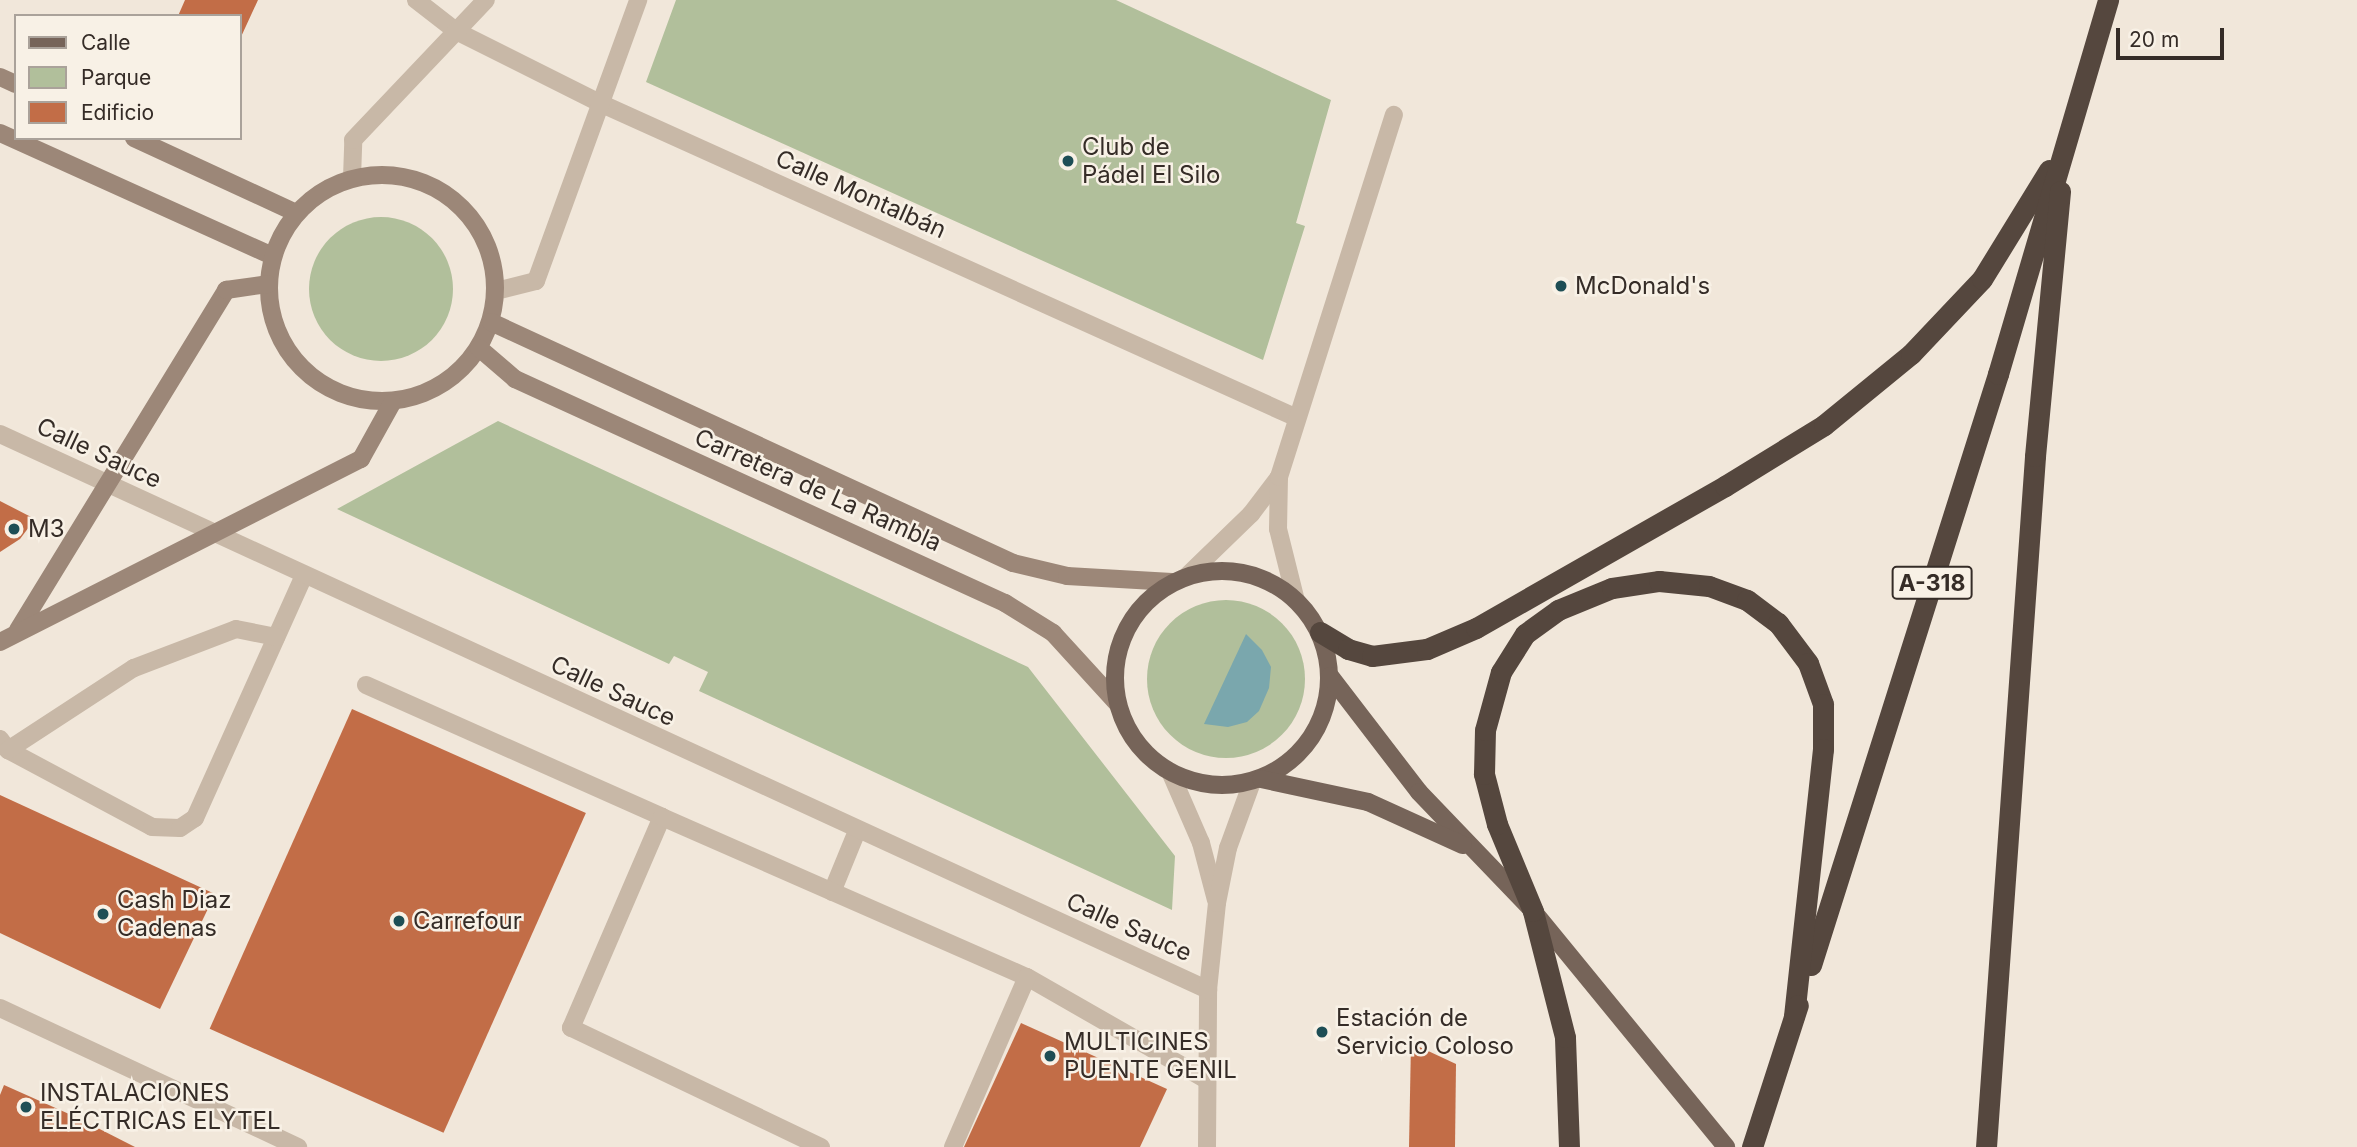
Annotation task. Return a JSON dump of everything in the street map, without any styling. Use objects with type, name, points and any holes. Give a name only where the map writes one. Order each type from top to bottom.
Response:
[{"type":"highway","name":"A-318","points":[[1752,1147],[1998,374],[2108,0]]},
{"type":"highway","points":[[1320,632],[1348,649],[1372,656],[1427,649],[1488,621],[1725,486],[1824,425],[1911,354],[1982,279],[2063,147]]},
{"type":"highway","points":[[1986,1147],[2035,456],[2063,147]]},
{"type":"highway","points":[[1569,1147],[1565,1037],[1533,911],[1497,824],[1484,774],[1485,730],[1501,672],[1525,634],[1558,610],[1612,588],[1659,581],[1709,586],[1747,600],[1779,623],[1808,663],[1823,704],[1812,881],[1794,1016]]},
{"type":"main road","points":[[1257,780],[1289,762],[1311,738],[1325,709],[1330,676],[1320,632],[1294,597],[1262,577],[1224,570],[1179,579],[1143,604],[1124,634],[1115,668],[1117,703],[1137,744],[1171,774],[1198,783],[1257,780],[1368,802],[1475,852]]},
{"type":"main road","points":[[1330,676],[1419,792],[1533,911],[1726,1147]]},
{"type":"street","name":"Calle Montalbán","points":[[416,0],[456,31],[602,104],[1295,417]]},
{"type":"street","points":[[352,178],[353,140],[486,0]]},
{"type":"street","points":[[496,292],[536,281],[638,0]]},
{"type":"street","points":[[1294,597],[1278,529],[1279,477],[1295,417],[1394,115]]},
{"type":"street","points":[[16,140],[273,256]]},
{"type":"street","points":[[138,140],[296,213]]},
{"type":"street","points":[[387,174],[422,181],[452,198],[476,224],[491,257],[496,292],[491,322],[479,348],[456,375],[436,388],[392,402],[353,399],[318,384],[299,366],[272,322],[268,284],[273,256],[296,213],[321,191],[352,178],[387,174]]},
{"type":"street","points":[[17,631],[226,290],[268,284]]},
{"type":"street","name":"Carretera de La Rambla","points":[[491,322],[1013,562],[1067,576],[1179,579]]},
{"type":"street","name":"Carretera de La Rambla","points":[[479,348],[515,379],[1005,603],[1053,633],[1117,703]]},
{"type":"street","points":[[0,642],[17,631],[216,535],[361,459],[392,402]]},
{"type":"street","name":"Calle Sauce","points":[[0,434],[857,831],[1208,990]]},
{"type":"street","points":[[1179,579],[1251,514],[1279,477]]},
{"type":"street","points":[[4,745],[152,827],[180,828],[194,818],[304,576]]},
{"type":"street","points":[[4,745],[134,668],[236,629],[276,637]]},
{"type":"street","points":[[366,685],[1027,977],[1207,1080]]},
{"type":"street","points":[[1171,774],[1201,843],[1217,903]]},
{"type":"street","points":[[1207,1147],[1208,990],[1217,903],[1228,848],[1257,780]]},
{"type":"street","points":[[662,817],[571,1028],[821,1147]]},
{"type":"street","points":[[832,892],[857,831]]},
{"type":"street","points":[[953,1147],[1027,977]]},
{"type":"street","points":[[0,1008],[298,1147]]},
{"type":"green space","name":"Club de Pádel El Silo","points":[[676,0],[1116,0],[1331,100],[1296,223],[1305,226],[1263,360],[646,82]]},
{"type":"green space","points":[[381,217],[409,222],[432,238],[448,261],[453,289],[448,317],[432,340],[409,356],[381,361],[353,356],[330,340],[314,317],[309,289],[314,261],[330,238],[353,222]]},
{"type":"green space","points":[[498,421],[1028,667],[1175,856],[1172,910],[699,691],[708,672],[674,656],[669,664],[337,509]]},
{"type":"green space","points":[[1226,600],[1242,601],[1256,606],[1282,623],[1299,649],[1304,663],[1304,695],[1299,709],[1282,735],[1256,752],[1242,757],[1226,758],[1210,757],[1196,752],[1170,735],[1153,709],[1148,695],[1147,679],[1148,663],[1153,649],[1170,623],[1196,606],[1210,601]]},
{"type":"water","points":[[1246,634],[1262,650],[1271,667],[1269,688],[1259,711],[1247,722],[1228,727],[1204,724]]},
{"type":"building","points":[[185,0],[258,0],[242,35],[242,14],[179,14]]},
{"type":"building","name":"M3","points":[[0,501],[35,519],[20,539],[0,552]]},
{"type":"building","name":"Carrefour","points":[[352,709],[586,813],[444,1133],[210,1029]]},
{"type":"building","name":"Cash Diaz Cadenas","points":[[0,795],[215,894],[160,1009],[0,933]]},
{"type":"building","name":"MULTICINES PUENTE GENIL","points":[[1021,1023],[1167,1089],[1140,1147],[964,1147]]},
{"type":"building","points":[[1411,1043],[1456,1064],[1455,1147],[1409,1147]]},
{"type":"building","name":"INSTALACIONES ELÉCTRICAS ELYTEL","points":[[4,1085],[135,1147],[0,1147],[0,1095]]},
{"type":"place","name":"Club de Pádel El Silo","points":[[1068,161]]},
{"type":"place","name":"McDonald's","points":[[1561,286]]},
{"type":"place","name":"M3","points":[[14,529]]},
{"type":"place","name":"Cash Diaz Cadenas","points":[[103,914]]},
{"type":"place","name":"Carrefour","points":[[399,921]]},
{"type":"place","name":"Estación de Servicio Coloso","points":[[1322,1032]]},
{"type":"place","name":"MULTICINES PUENTE GENIL","points":[[1050,1056]]},
{"type":"place","name":"INSTALACIONES ELÉCTRICAS ELYTEL","points":[[26,1107]]}]
